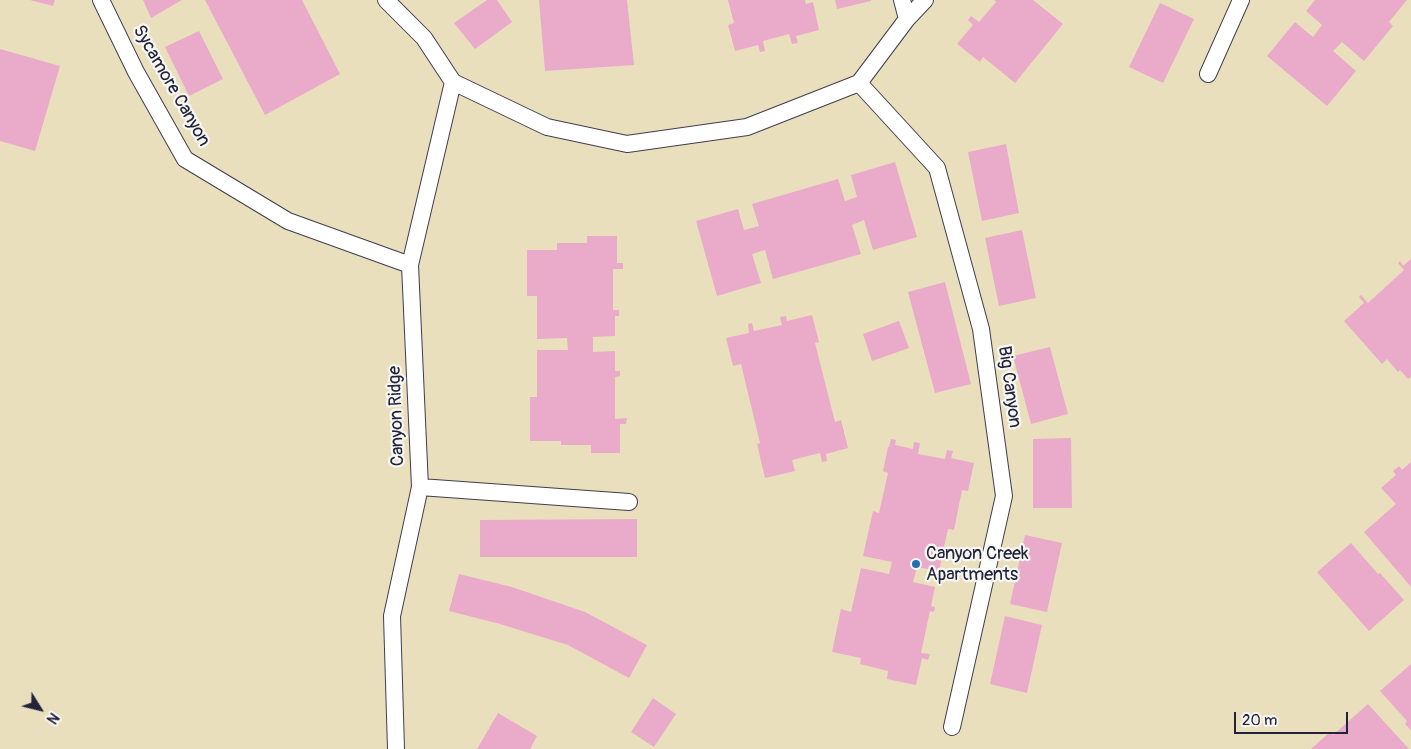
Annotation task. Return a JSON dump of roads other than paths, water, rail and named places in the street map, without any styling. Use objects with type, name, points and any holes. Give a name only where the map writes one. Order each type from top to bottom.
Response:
[{"type":"lane","name":"Sycamore Canyon","points":[[101,0],[136,72],[185,159],[288,221],[410,265]]},
{"type":"lane","points":[[386,0],[424,38],[453,82],[546,127],[627,144],[747,128],[859,83],[907,19],[926,0]]},
{"type":"lane","points":[[902,0],[907,19]]},
{"type":"lane","points":[[1208,74],[1241,0]]},
{"type":"lane","name":"Canyon Ridge","points":[[396,749],[392,616],[420,488],[410,265],[453,82]]},
{"type":"lane","name":"Big Canyon","points":[[859,83],[937,168],[981,329],[1004,496],[952,727]]},
{"type":"lane","points":[[420,488],[629,502]]},
{"type":"place","name":"Canyon Creek Apartments","points":[[916,564]]}]
